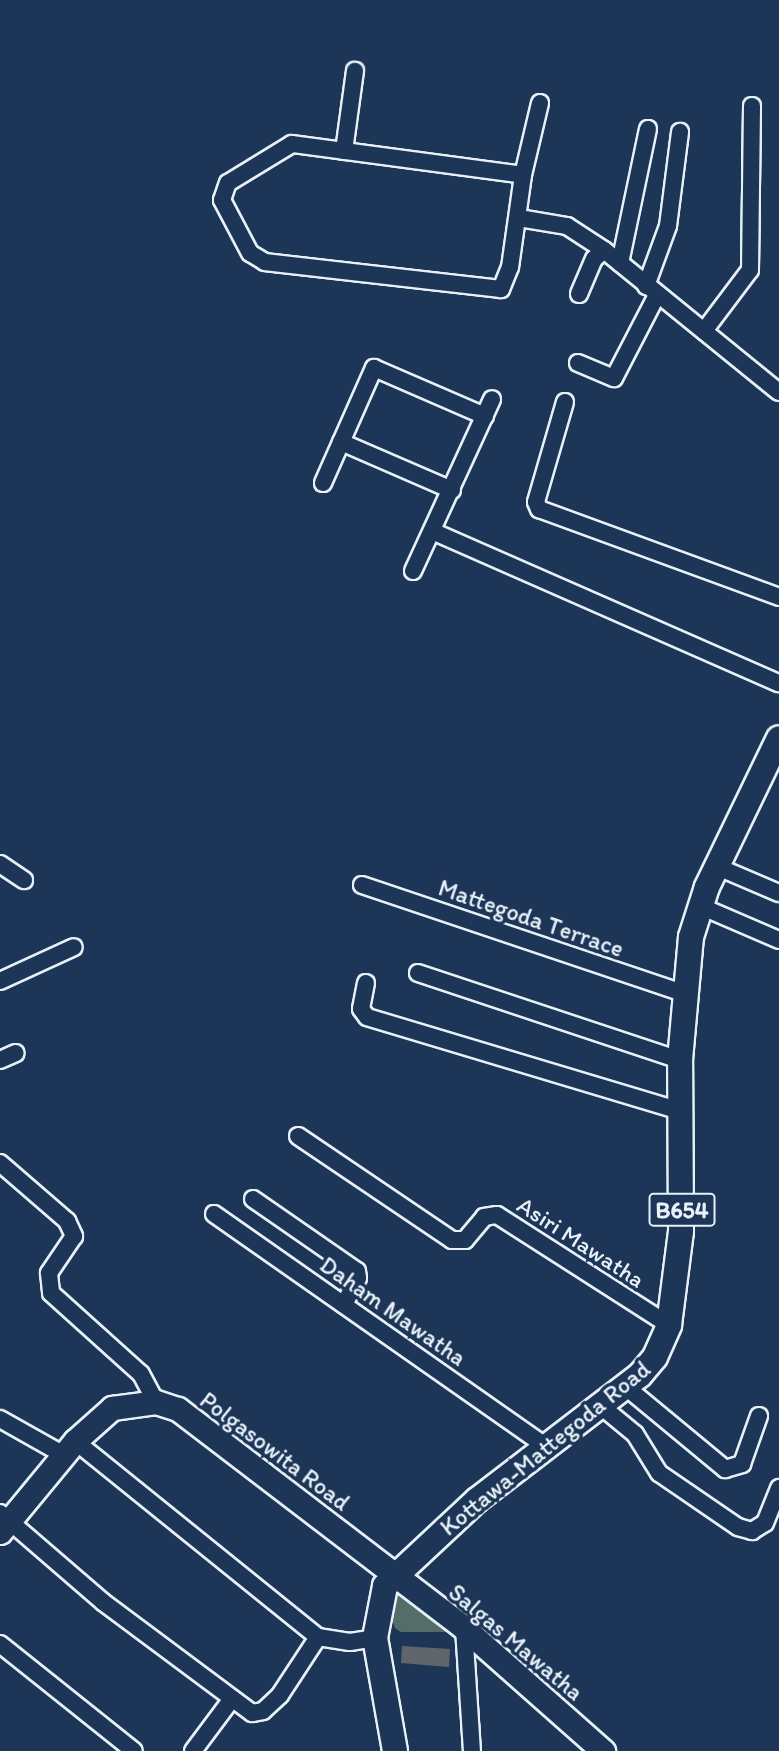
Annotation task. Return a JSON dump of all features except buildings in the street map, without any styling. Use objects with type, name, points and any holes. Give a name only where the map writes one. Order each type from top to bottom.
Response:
[{"type":"main road","name":"Kottawa-Mattegoda Road","points":[[394,1574],[545,1446],[626,1387],[655,1357],[668,1325],[681,1231],[680,1060],[691,937],[700,906],[776,752]]},
{"type":"main road","name":"B654","points":[[394,1574],[385,1586],[374,1638],[395,1751]]},
{"type":"street","points":[[344,151],[355,71]]},
{"type":"street","points":[[523,175],[344,151],[282,146],[228,183],[222,200],[250,253],[265,262],[501,289],[519,218],[523,175],[540,103]]},
{"type":"street","points":[[704,331],[750,270],[752,106]]},
{"type":"street","points":[[620,263],[648,129]]},
{"type":"street","points":[[578,363],[614,378],[652,290],[668,226],[680,132]]},
{"type":"street","points":[[519,218],[567,226],[604,250],[779,392]]},
{"type":"street","points":[[579,294],[594,259],[604,250]]},
{"type":"street","points":[[323,483],[372,370],[378,367],[485,416]]},
{"type":"street","points":[[413,571],[492,399]]},
{"type":"street","points":[[565,402],[536,502],[539,509],[779,597]]},
{"type":"street","points":[[341,442],[452,490]]},
{"type":"street","points":[[432,531],[779,683]]},
{"type":"street","points":[[0,864],[24,880]]},
{"type":"street","points":[[718,867],[779,893]]},
{"type":"street","name":"Mattegoda Terrace","points":[[362,885],[685,994]]},
{"type":"street","points":[[700,906],[779,940]]},
{"type":"street","points":[[0,981],[74,947]]},
{"type":"street","points":[[418,973],[680,1060]]},
{"type":"street","points":[[366,983],[361,1009],[367,1017],[680,1111]]},
{"type":"street","points":[[0,1060],[16,1053]]},
{"type":"street","name":"Asiri Mawatha","points":[[298,1136],[452,1240],[464,1240],[484,1217],[497,1215],[668,1325]]},
{"type":"street","points":[[0,1163],[67,1221],[74,1236],[49,1273],[51,1293],[141,1374],[156,1402],[112,1408],[70,1448],[3,1522],[103,1602],[231,1700],[252,1713],[264,1711],[318,1637]]},
{"type":"street","points":[[253,1199],[357,1271],[358,1278],[344,1304]]},
{"type":"street","name":"Daham Mawatha","points":[[214,1213],[545,1446]]},
{"type":"street","points":[[626,1387],[725,1469],[742,1464],[759,1416]]},
{"type":"street","name":"Polgasowita Road","points":[[156,1402],[178,1409],[394,1574]]},
{"type":"street","points":[[601,1406],[635,1434],[659,1474],[738,1527],[752,1531],[760,1528],[779,1488]]},
{"type":"street","points":[[0,1419],[70,1448],[318,1637],[350,1642],[374,1638]]},
{"type":"street","name":"Salgas Mawatha","points":[[394,1574],[464,1628],[603,1751]]},
{"type":"street","points":[[464,1628],[472,1751]]},
{"type":"street","points":[[0,1644],[134,1751]]},
{"type":"street","points":[[193,1751],[231,1700]]},
{"type":"green space","points":[[394,1578],[458,1632],[401,1632],[395,1628],[387,1606]]}]
